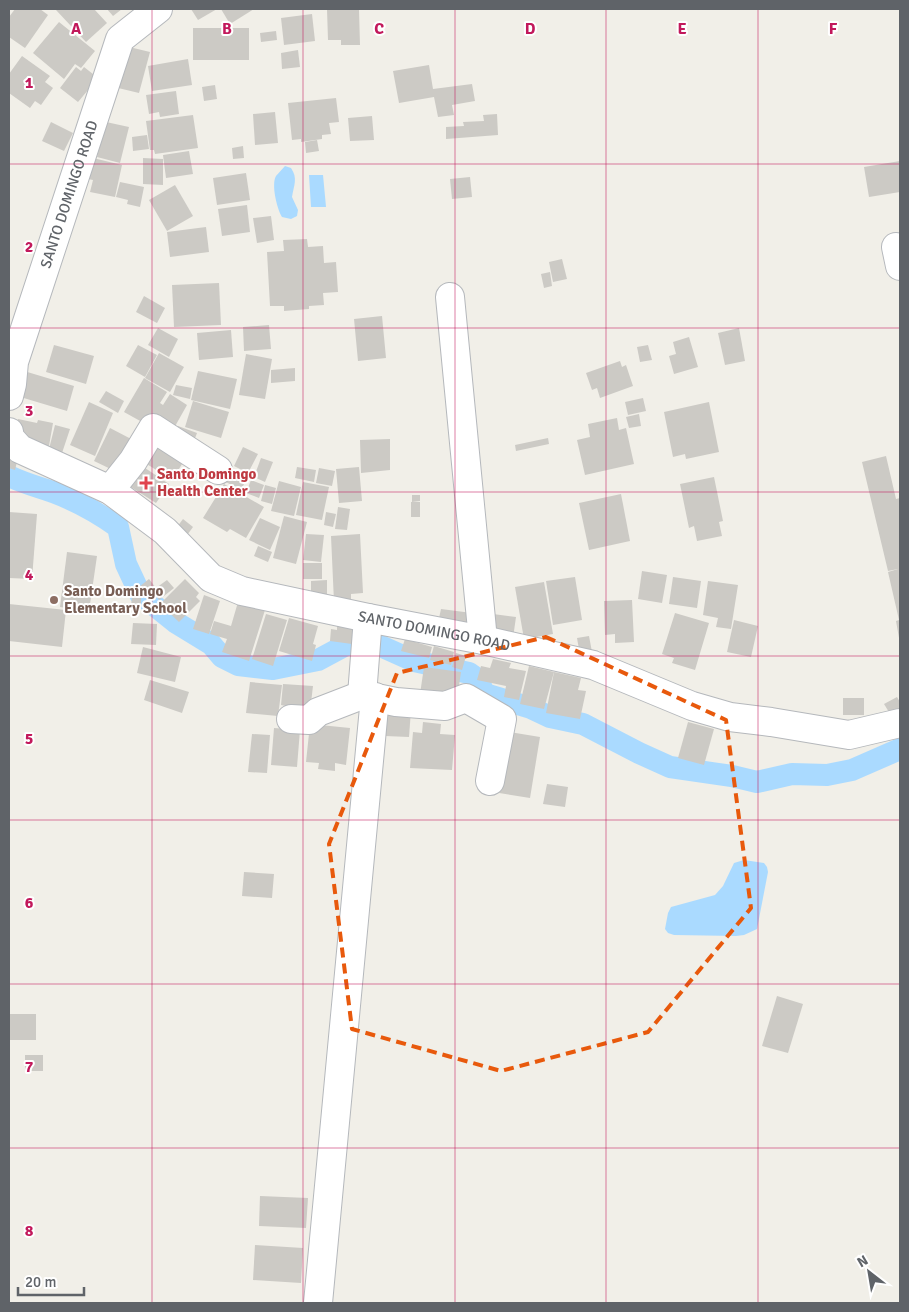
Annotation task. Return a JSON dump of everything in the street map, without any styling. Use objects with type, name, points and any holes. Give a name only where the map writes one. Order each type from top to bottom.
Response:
[{"type":"street","name":"SANTO DOMINGO ROAD","points":[[10,388],[14,362],[120,40],[158,9]]},
{"type":"street","points":[[450,297],[483,640]]},
{"type":"street","points":[[110,490],[154,428],[218,470]]},
{"type":"street","name":"SANTO DOMINGO ROAD","points":[[9,432],[10,438],[20,449],[110,490],[164,531],[211,578],[242,591],[367,635],[483,640],[592,665],[692,706],[730,717],[771,722],[849,736],[900,723]]},
{"type":"street","points":[[318,1303],[369,696],[367,635]]},
{"type":"street","points":[[291,719],[309,720],[318,712],[369,696],[396,702],[445,706],[466,698],[502,719],[490,781]]},
{"type":"highlighted area","points":[[546,637],[726,720],[751,908],[648,1032],[501,1071],[352,1029],[329,844],[397,673]]},
{"type":"water","points":[[285,166],[291,168],[295,178],[292,197],[298,210],[297,216],[291,219],[282,217],[274,190],[276,176]]},
{"type":"water","points":[[309,175],[323,175],[326,207],[311,207]]},
{"type":"water","points":[[744,860],[764,863],[768,872],[757,929],[744,935],[736,936],[674,935],[668,933],[665,929],[671,907],[715,895],[723,886],[734,863]]},
{"type":"building","points":[[15,9],[40,9],[48,15],[25,48],[9,37],[9,17]]},
{"type":"building","points":[[57,9],[94,9],[107,23],[86,42]]},
{"type":"building","points":[[107,9],[122,9],[113,16]]},
{"type":"building","points":[[191,9],[217,9],[198,20]]},
{"type":"building","points":[[221,9],[254,9],[230,24]]},
{"type":"building","points":[[327,9],[359,9],[360,45],[341,45],[341,40],[328,40]]},
{"type":"building","points":[[312,14],[315,41],[284,45],[281,18]]},
{"type":"building","points":[[59,22],[95,51],[81,68],[75,64],[64,79],[33,53]]},
{"type":"building","points":[[193,28],[249,28],[249,60],[193,60]]},
{"type":"building","points":[[276,31],[277,40],[261,42],[260,33]]},
{"type":"building","points":[[125,46],[150,52],[139,93],[114,87]]},
{"type":"building","points":[[298,50],[300,67],[282,69],[281,53]]},
{"type":"building","points":[[22,56],[50,76],[45,82],[53,88],[41,105],[35,101],[30,108],[9,93],[9,74]]},
{"type":"building","points":[[188,59],[192,85],[152,91],[148,66]]},
{"type":"building","points":[[429,65],[433,89],[472,84],[475,101],[452,105],[454,115],[438,117],[434,97],[399,103],[393,71]]},
{"type":"building","points":[[76,67],[81,71],[84,67],[98,78],[78,102],[60,88]]},
{"type":"building","points":[[215,85],[217,99],[204,101],[202,87]]},
{"type":"building","points":[[176,91],[179,114],[160,117],[159,112],[149,114],[146,95]]},
{"type":"building","points":[[336,98],[339,122],[329,123],[331,134],[322,135],[322,139],[301,142],[301,139],[292,140],[288,103]]},
{"type":"building","points":[[275,112],[278,143],[255,145],[253,114]]},
{"type":"building","points":[[497,114],[498,135],[446,139],[446,127],[464,126],[463,122],[484,121],[483,115]]},
{"type":"building","points":[[193,115],[198,148],[155,154],[154,150],[150,150],[146,121]]},
{"type":"building","points":[[372,116],[374,140],[350,141],[348,118]]},
{"type":"building","points":[[51,122],[73,133],[64,151],[42,141]]},
{"type":"building","points":[[106,122],[129,127],[120,163],[97,157]]},
{"type":"building","points":[[147,135],[149,149],[133,151],[132,137]]},
{"type":"building","points":[[317,140],[319,151],[306,153],[305,142]]},
{"type":"building","points":[[243,146],[244,158],[233,159],[232,148]]},
{"type":"building","points":[[189,151],[193,174],[166,178],[163,155]]},
{"type":"building","points":[[93,158],[122,165],[115,197],[90,192],[93,180],[88,179]]},
{"type":"building","points":[[143,158],[163,159],[163,185],[143,184]]},
{"type":"building","points":[[900,161],[900,192],[869,197],[864,167]]},
{"type":"building","points":[[246,173],[250,200],[217,205],[213,178]]},
{"type":"building","points":[[470,177],[472,197],[452,199],[450,179]]},
{"type":"building","points":[[120,182],[144,187],[140,207],[127,204],[128,200],[116,197]]},
{"type":"building","points":[[175,185],[193,216],[167,231],[149,200]]},
{"type":"building","points":[[247,205],[250,232],[222,236],[218,209]]},
{"type":"building","points":[[271,216],[274,240],[257,243],[253,218]]},
{"type":"building","points":[[206,227],[209,252],[170,257],[167,232]]},
{"type":"building","points":[[307,239],[308,247],[323,246],[324,263],[336,262],[338,292],[323,293],[324,305],[309,306],[309,309],[284,311],[284,306],[270,306],[267,252],[284,251],[283,240]]},
{"type":"building","points":[[562,259],[567,279],[553,282],[549,262]]},
{"type":"building","points":[[550,272],[552,286],[544,288],[541,274]]},
{"type":"building","points":[[219,283],[221,325],[174,327],[172,285]]},
{"type":"building","points":[[144,296],[165,308],[157,323],[136,312]]},
{"type":"building","points":[[382,316],[386,358],[358,361],[354,319]]},
{"type":"building","points":[[269,325],[271,349],[244,351],[243,327]]},
{"type":"building","points":[[158,328],[178,339],[169,357],[148,345]]},
{"type":"building","points":[[739,328],[745,361],[725,365],[718,333]]},
{"type":"building","points":[[231,330],[233,357],[199,360],[197,333]]},
{"type":"building","points":[[689,337],[698,367],[674,374],[669,356],[676,354],[673,342]]},
{"type":"building","points":[[54,345],[94,356],[86,384],[46,372]]},
{"type":"building","points":[[138,345],[157,355],[145,377],[126,366]]},
{"type":"building","points":[[648,345],[652,360],[640,362],[637,347]]},
{"type":"building","points":[[159,353],[184,367],[170,392],[145,378]]},
{"type":"building","points":[[246,354],[272,359],[265,399],[239,395]]},
{"type":"building","points":[[620,361],[622,367],[626,365],[633,386],[600,398],[597,388],[592,390],[586,373]]},
{"type":"building","points":[[295,368],[295,381],[271,383],[271,370]]},
{"type":"building","points":[[24,371],[74,386],[67,411],[17,396]]},
{"type":"building","points":[[198,371],[237,379],[230,409],[191,400]]},
{"type":"building","points":[[144,378],[167,392],[160,403],[163,405],[170,394],[187,405],[169,437],[124,412]]},
{"type":"building","points":[[176,385],[192,388],[190,399],[173,395]]},
{"type":"building","points":[[106,391],[124,401],[118,413],[99,402]]},
{"type":"building","points":[[643,398],[646,411],[628,415],[625,402]]},
{"type":"building","points":[[193,401],[229,412],[221,438],[185,427]]},
{"type":"building","points":[[89,402],[113,413],[95,456],[70,445]]},
{"type":"building","points":[[709,402],[719,452],[686,459],[685,454],[673,457],[664,412]]},
{"type":"building","points":[[639,414],[641,426],[629,428],[626,417]]},
{"type":"building","points":[[617,418],[619,430],[626,428],[634,464],[585,475],[577,440],[590,437],[588,424]]},
{"type":"building","points":[[18,419],[37,423],[38,420],[53,423],[49,446],[14,438]]},
{"type":"building","points":[[55,425],[70,429],[62,453],[49,449]]},
{"type":"building","points":[[178,426],[197,433],[192,446],[173,439]]},
{"type":"building","points":[[110,428],[135,441],[119,473],[94,461]]},
{"type":"building","points":[[160,433],[189,453],[172,480],[142,461]]},
{"type":"building","points":[[548,438],[549,444],[516,451],[515,445]]},
{"type":"building","points":[[390,439],[390,470],[361,473],[360,440]]},
{"type":"building","points":[[243,447],[258,454],[248,473],[234,466]]},
{"type":"building","points":[[9,455],[18,458],[15,470],[9,468]]},
{"type":"building","points":[[886,456],[896,499],[900,498],[899,638],[896,621],[899,620],[888,572],[898,569],[888,571],[862,462]]},
{"type":"building","points":[[261,458],[273,462],[265,482],[254,477]]},
{"type":"building","name":"Santo Domingo Health Center","points":[[136,462],[169,484],[156,503],[123,482]]},
{"type":"building","points":[[297,467],[316,470],[314,482],[295,478]]},
{"type":"building","points":[[359,467],[362,501],[339,503],[336,469]]},
{"type":"building","points":[[231,468],[248,476],[241,490],[224,481]]},
{"type":"building","points":[[319,468],[335,471],[332,486],[316,483]]},
{"type":"building","points":[[714,477],[723,521],[719,522],[722,536],[697,541],[694,526],[689,528],[680,484]]},
{"type":"building","points":[[251,480],[264,485],[259,498],[246,493]]},
{"type":"building","points":[[279,481],[301,487],[294,516],[271,511]]},
{"type":"building","points":[[303,482],[329,487],[322,520],[296,515]]},
{"type":"building","points":[[224,484],[264,507],[246,538],[230,529],[227,532],[203,518]]},
{"type":"building","points":[[265,485],[276,488],[272,504],[261,501]]},
{"type":"building","points":[[621,494],[630,541],[589,550],[579,503]]},
{"type":"building","points":[[412,495],[420,495],[420,501],[412,502]]},
{"type":"building","points":[[411,502],[420,502],[420,517],[411,517]]},
{"type":"building","points":[[338,507],[350,509],[347,530],[335,529]]},
{"type":"building","points":[[9,512],[37,514],[32,579],[9,578]]},
{"type":"building","points":[[326,512],[336,514],[333,527],[324,525]]},
{"type":"building","points":[[284,516],[307,522],[296,564],[273,558]]},
{"type":"building","points":[[260,518],[280,527],[270,550],[249,540]]},
{"type":"building","points":[[183,519],[193,527],[185,538],[174,531]]},
{"type":"building","points":[[306,534],[324,535],[321,562],[303,560]]},
{"type":"building","points":[[360,534],[363,593],[351,594],[351,601],[334,602],[331,536]]},
{"type":"building","points":[[258,546],[272,552],[268,562],[254,556]]},
{"type":"building","points":[[67,552],[97,556],[89,611],[60,607]]},
{"type":"building","points":[[303,563],[322,563],[322,579],[303,579]]},
{"type":"building","points":[[642,571],[667,575],[662,603],[638,599]]},
{"type":"building","points":[[575,577],[582,620],[553,625],[546,581]]},
{"type":"building","points":[[673,577],[701,581],[697,608],[669,604]]},
{"type":"building","points":[[149,579],[156,588],[167,580],[174,588],[159,600],[152,590],[145,596],[139,587]]},
{"type":"building","points":[[185,579],[199,593],[196,597],[200,601],[179,622],[160,604]]},
{"type":"building","points":[[327,580],[327,601],[311,601],[311,581]]},
{"type":"building","points":[[708,581],[738,585],[731,629],[716,627],[718,618],[703,615]]},
{"type":"building","points":[[544,582],[553,634],[524,639],[515,587]]},
{"type":"building","points":[[204,595],[220,601],[209,634],[193,629]]},
{"type":"building","points":[[132,597],[141,598],[141,606],[131,606]]},
{"type":"building","points":[[632,600],[634,642],[615,643],[615,634],[605,635],[604,601]]},
{"type":"building","points":[[238,602],[265,610],[249,661],[222,652],[227,639],[210,634],[214,621],[231,626]]},
{"type":"building","points":[[9,604],[66,610],[62,647],[9,641]]},
{"type":"building","points":[[441,609],[472,613],[470,628],[438,623]]},
{"type":"building","points":[[675,613],[709,623],[695,670],[672,663],[674,658],[662,654]]},
{"type":"building","points":[[266,614],[287,620],[273,666],[252,659]]},
{"type":"building","points":[[493,614],[516,617],[513,638],[489,634]]},
{"type":"building","points":[[289,618],[318,626],[313,644],[316,645],[312,661],[279,651]]},
{"type":"building","points":[[734,620],[758,626],[751,657],[727,652]]},
{"type":"building","points":[[133,623],[157,624],[156,645],[131,644]]},
{"type":"building","points":[[337,626],[354,628],[352,644],[330,641],[331,629],[337,630]]},
{"type":"building","points":[[589,636],[592,652],[580,655],[577,638]]},
{"type":"building","points":[[405,639],[432,647],[429,658],[401,651]]},
{"type":"building","points":[[434,646],[454,652],[451,665],[430,660]]},
{"type":"building","points":[[143,647],[181,657],[175,682],[137,673]]},
{"type":"building","points":[[456,653],[466,656],[462,670],[452,667]]},
{"type":"building","points":[[493,659],[511,663],[509,668],[526,671],[519,700],[504,697],[506,686],[477,680],[481,666],[490,668]]},
{"type":"building","points":[[529,666],[554,672],[544,709],[520,704]]},
{"type":"building","points":[[424,667],[461,672],[457,699],[420,694]]},
{"type":"building","points":[[554,672],[581,678],[578,690],[586,691],[580,719],[546,713]]},
{"type":"building","points":[[150,680],[189,692],[182,713],[144,700]]},
{"type":"building","points":[[250,682],[282,685],[278,716],[246,713]]},
{"type":"building","points":[[283,684],[313,686],[310,711],[281,705]]},
{"type":"building","points":[[897,697],[900,702],[900,713],[892,717],[884,704]]},
{"type":"building","points":[[843,698],[864,698],[864,715],[843,715]]},
{"type":"building","points":[[387,709],[411,710],[409,737],[385,736]]},
{"type":"building","points":[[423,722],[441,724],[440,734],[455,735],[452,770],[410,768],[413,732],[422,733]]},
{"type":"building","points":[[688,722],[714,729],[704,765],[678,758]]},
{"type":"building","points":[[310,724],[350,728],[346,765],[335,763],[335,771],[318,769],[319,763],[306,762]]},
{"type":"building","points":[[274,728],[300,730],[297,767],[271,765]]},
{"type":"building","points":[[503,731],[540,737],[530,798],[493,792]]},
{"type":"building","points":[[252,734],[270,735],[267,773],[248,772]]},
{"type":"building","points":[[547,784],[568,787],[565,807],[543,804]]},
{"type":"building","points":[[244,872],[274,874],[272,898],[242,896]]},
{"type":"building","points":[[777,996],[803,1004],[788,1053],[762,1046]]},
{"type":"building","points":[[9,1014],[36,1014],[36,1040],[9,1040]]},
{"type":"building","points":[[25,1055],[43,1055],[43,1071],[25,1071]]},
{"type":"building","points":[[260,1196],[308,1198],[306,1228],[259,1226]]},
{"type":"building","points":[[255,1245],[303,1248],[301,1283],[253,1280]]},
{"type":"waterway","points":[[9,476],[70,499],[118,527],[126,564],[140,594],[175,622],[211,644],[222,657],[238,665],[273,669],[318,660],[346,645],[376,644],[414,661],[469,673],[476,678],[485,694],[531,708],[550,717],[583,724],[670,767],[732,776],[757,782],[792,774],[827,775],[852,770],[900,749]]},
{"type":"place","name":"Santo Domingo Health Center","points":[[146,483]]},
{"type":"place","name":"Santo Domingo Elementary School","points":[[54,600]]}]
